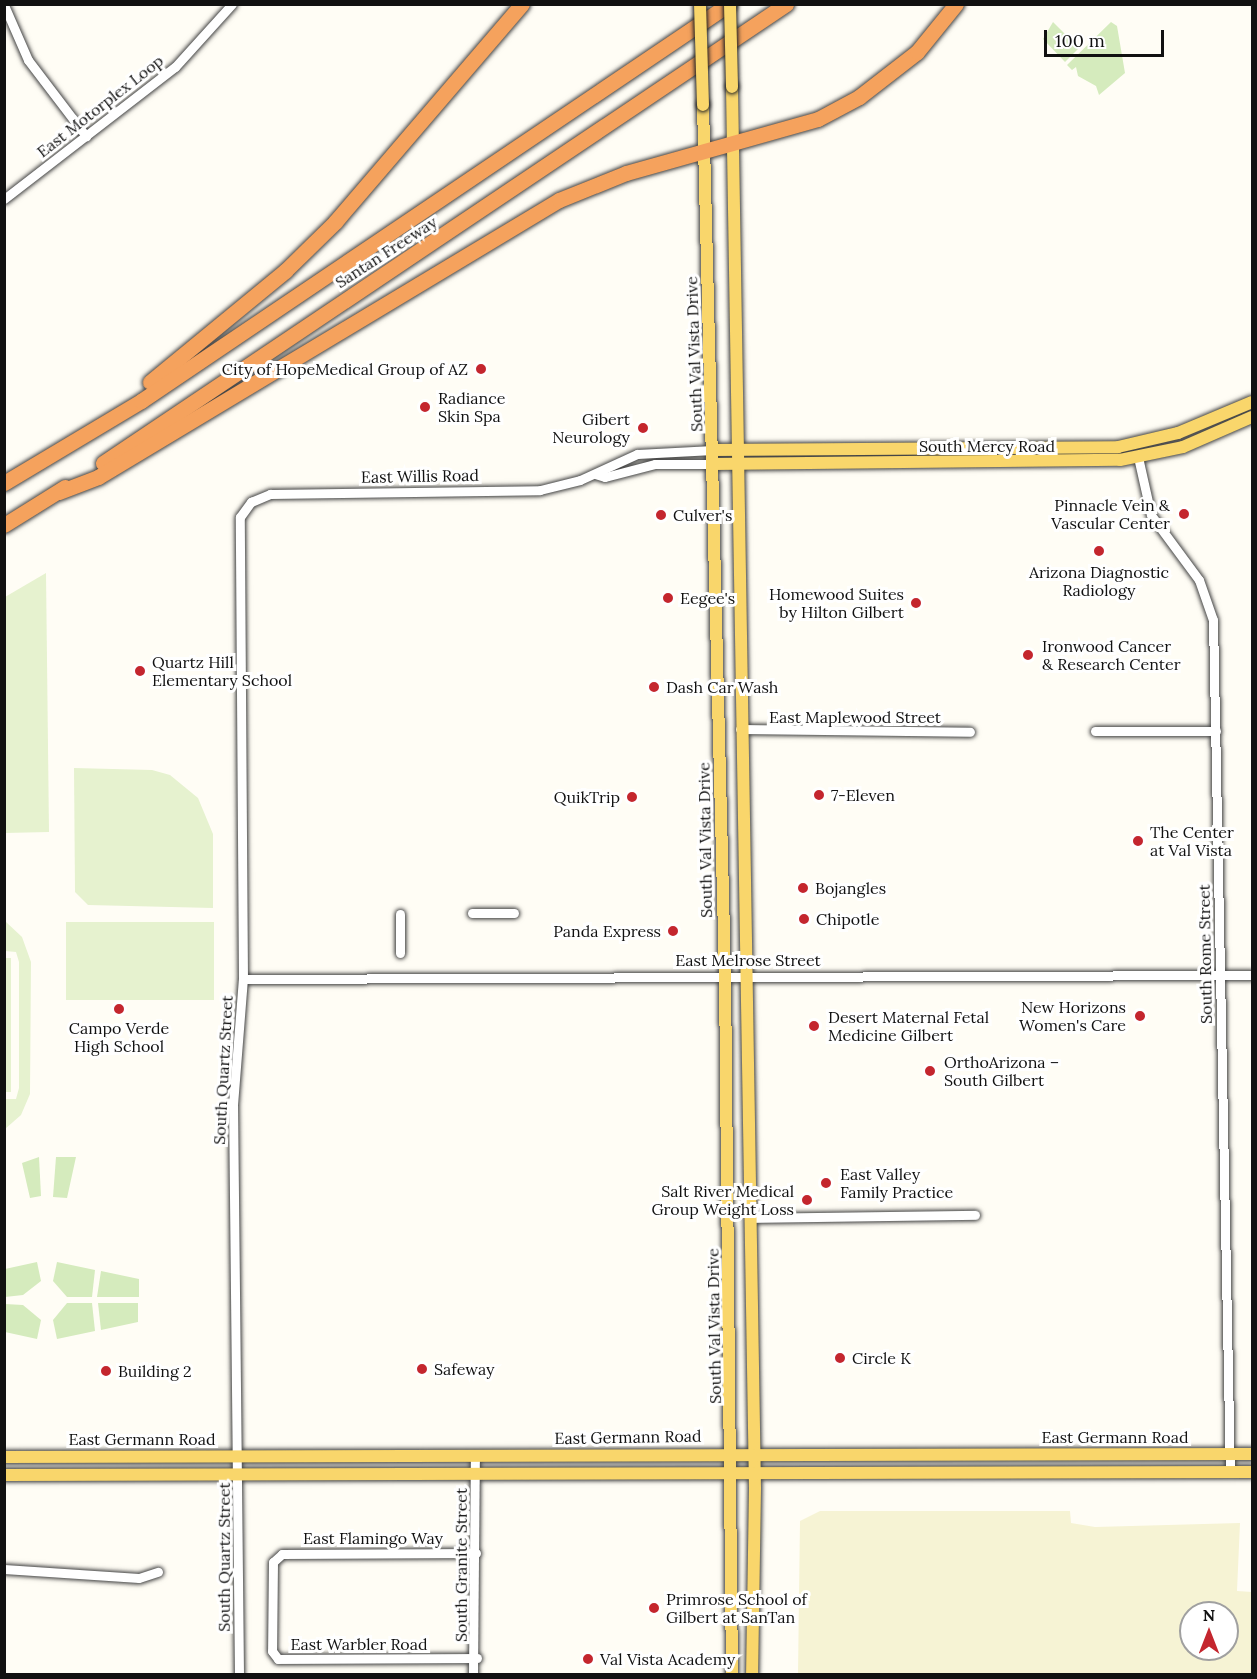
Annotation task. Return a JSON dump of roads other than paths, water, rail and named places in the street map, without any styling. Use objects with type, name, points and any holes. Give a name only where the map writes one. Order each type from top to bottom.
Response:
[{"type":"highway","points":[[86,435],[293,263],[401,149],[522,4]]},
{"type":"highway","name":"Santan Freeway","points":[[4,483],[86,435],[729,4]]},
{"type":"highway","name":"Santan Freeway","points":[[4,525],[59,492],[786,4]]},
{"type":"highway","points":[[59,492],[98,477],[559,200],[704,150],[818,119],[859,97],[916,52],[956,4]]},
{"type":"main road","name":"South Val Vista Drive","points":[[700,4],[714,464],[725,975],[733,1452],[732,1669]]},
{"type":"main road","points":[[729,4],[733,141],[735,464],[744,975],[755,1452],[752,1668],[732,1669]]},
{"type":"main road","name":"South Mercy Road","points":[[713,450],[1137,451],[1252,402]]},
{"type":"main road","name":"South Mercy Road","points":[[714,464],[1072,463],[1137,451],[1183,447],[1252,417]]},
{"type":"main road","points":[[719,730],[740,729]]},
{"type":"main road","points":[[729,1218],[749,1218]]},
{"type":"main road","name":"East Germann Road","points":[[4,1457],[733,1452],[1252,1454]]},
{"type":"main road","points":[[4,1475],[1252,1472]]},
{"type":"street","name":"East Motorplex Loop","points":[[4,199],[175,67],[232,4]]},
{"type":"street","points":[[4,5],[28,60],[86,136]]},
{"type":"street","name":"East Willis Road","points":[[247,506],[276,493],[540,490],[595,474],[637,454],[713,450]]},
{"type":"street","name":"South Rome Street","points":[[1137,451],[1151,515],[1207,598],[1214,628],[1230,1472]]},
{"type":"street","name":"East Willis Road","points":[[595,474],[714,464]]},
{"type":"street","name":"South Quartz Street","points":[[239,1674],[239,1474],[233,1105],[243,979],[238,524],[247,506]]},
{"type":"street","name":"East Maplewood Street","points":[[740,729],[970,732]]},
{"type":"street","points":[[1095,731],[1216,731]]},
{"type":"street","points":[[472,913],[514,913]]},
{"type":"street","points":[[400,914],[400,953]]},
{"type":"street","name":"East Melrose Street","points":[[243,979],[725,975],[1252,975]]},
{"type":"street","points":[[749,1218],[975,1215]]},
{"type":"street","name":"South Granite Street","points":[[473,1674],[477,1658],[475,1455]]},
{"type":"street","name":"East Flamingo Way","points":[[278,1659],[272,1651],[273,1562],[282,1554],[476,1553]]},
{"type":"street","points":[[4,1576],[5,1569],[139,1578],[158,1572]]},
{"type":"street","name":"East Warbler Road","points":[[278,1659],[477,1658]]},
{"type":"place","name":"City of HopeMedical Group of AZ","points":[[481,369]]},
{"type":"place","name":"Radiance Skin Spa","points":[[425,407]]},
{"type":"place","name":"Gibert Neurology","points":[[643,428]]},
{"type":"place","name":"Pinnacle Vein & Vascular Center","points":[[1184,514]]},
{"type":"place","name":"Culver's","points":[[661,515]]},
{"type":"place","name":"Arizona Diagnostic Radiology","points":[[1099,551]]},
{"type":"place","name":"Eegee's","points":[[668,598]]},
{"type":"place","name":"Homewood Suites by Hilton Gilbert","points":[[916,603]]},
{"type":"place","name":"Ironwood Cancer & Research Center","points":[[1028,655]]},
{"type":"place","name":"Quartz Hill Elementary School","points":[[140,671]]},
{"type":"place","name":"Dash Car Wash","points":[[654,687]]},
{"type":"place","name":"7-Eleven","points":[[819,795]]},
{"type":"place","name":"QuikTrip","points":[[632,797]]},
{"type":"place","name":"The Center at Val Vista","points":[[1138,841]]},
{"type":"place","name":"Bojangles","points":[[803,888]]},
{"type":"place","name":"Chipotle","points":[[804,919]]},
{"type":"place","name":"Panda Express","points":[[673,931]]},
{"type":"place","name":"Campo Verde High School","points":[[119,1009]]},
{"type":"place","name":"New Horizons Women's Care","points":[[1140,1016]]},
{"type":"place","name":"Desert Maternal Fetal Medicine Gilbert","points":[[814,1026]]},
{"type":"place","name":"OrthoArizona – South Gilbert","points":[[930,1071]]},
{"type":"place","name":"East Valley Family Practice","points":[[826,1183]]},
{"type":"place","name":"Salt River Medical Group Weight Loss","points":[[807,1200]]},
{"type":"place","name":"Circle K","points":[[840,1358]]},
{"type":"place","name":"Safeway","points":[[422,1369]]},
{"type":"place","name":"Building 2","points":[[106,1371]]},
{"type":"place","name":"Primrose School of Gilbert at SanTan","points":[[654,1608]]},
{"type":"place","name":"Val Vista Academy","points":[[588,1659]]}]
